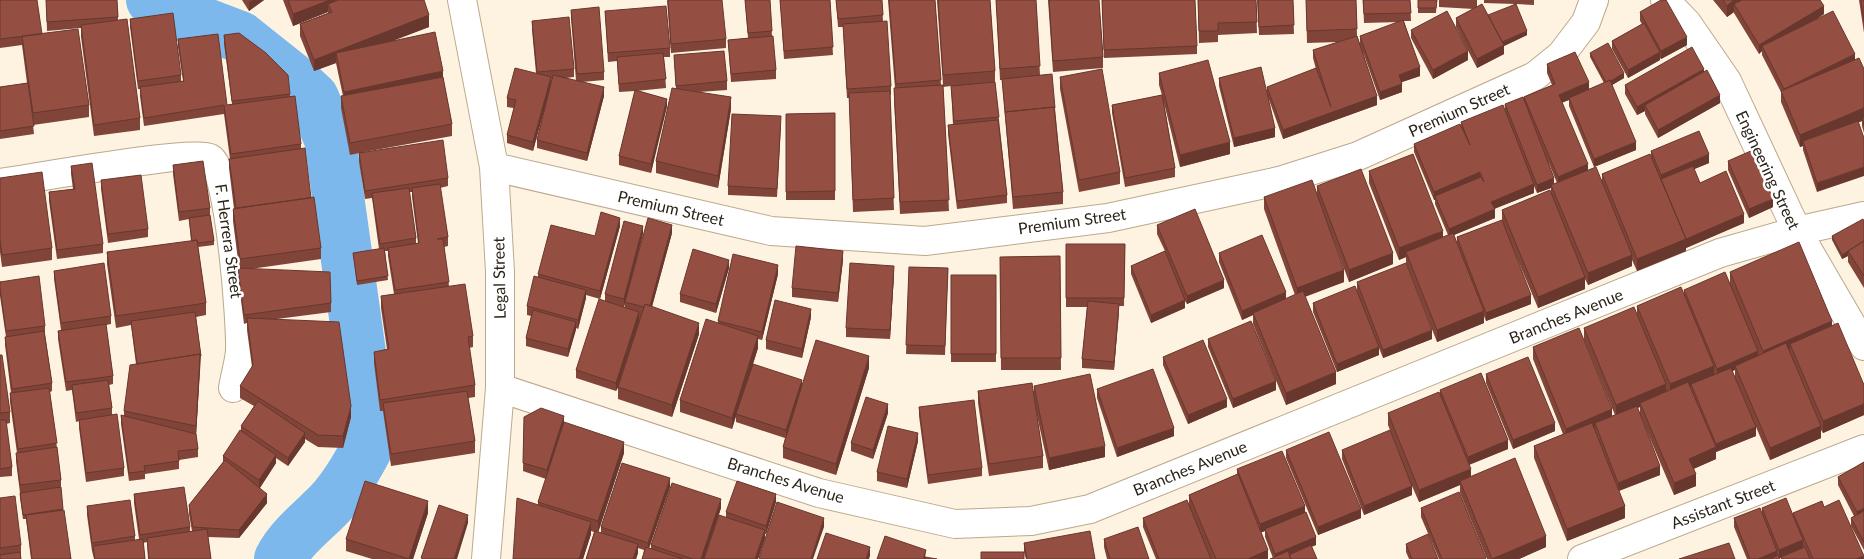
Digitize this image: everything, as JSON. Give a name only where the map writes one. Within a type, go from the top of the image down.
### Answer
[{"type":"street","name":"Legal Street","points":[[462,0],[494,167],[500,272],[500,388],[486,559]]},
{"type":"street","name":"Premium Street","points":[[494,167],[771,231],[925,241],[1108,218],[1278,181],[1358,156],[1536,76],[1566,49],[1586,22],[1594,0]]},
{"type":"street","name":"Engineering Street","points":[[1665,0],[1687,23],[1727,82],[1797,231],[1864,346]]},
{"type":"street","name":"F. Herrera Street","points":[[0,183],[150,160],[197,156],[210,158],[218,167],[225,196],[238,290],[240,351],[233,388]]},
{"type":"street","name":"Branches Avenue","points":[[500,388],[819,493],[956,524],[1031,522],[1090,509],[1720,253],[1797,231],[1864,216]]},
{"type":"street","name":"Assistant Street","points":[[1582,559],[1864,449]]},
{"type":"building","points":[[0,0],[37,0],[42,34],[0,39]]},
{"type":"building","points":[[46,0],[117,0],[118,17],[47,22]]},
{"type":"building","points":[[288,0],[330,0],[293,14]]},
{"type":"building","points":[[338,0],[424,0],[429,15],[314,60],[300,24],[332,12],[328,4]]},
{"type":"building","points":[[668,0],[722,0],[726,39],[671,44]]},
{"type":"building","points":[[745,0],[770,0],[772,31],[748,33]]},
{"type":"building","points":[[780,0],[830,0],[833,47],[784,51]]},
{"type":"building","points":[[836,0],[882,0],[883,15],[838,19]]},
{"type":"building","points":[[889,0],[935,0],[941,80],[896,84]]},
{"type":"building","points":[[938,0],[990,0],[995,71],[943,75]]},
{"type":"building","points":[[996,0],[1036,0],[1040,66],[1000,69]]},
{"type":"building","points":[[1049,0],[1099,0],[1103,57],[1053,61]]},
{"type":"building","points":[[1102,0],[1195,0],[1197,46],[1104,50]]},
{"type":"building","points":[[1198,0],[1256,0],[1257,22],[1218,23],[1218,31],[1199,31]]},
{"type":"building","points":[[1258,0],[1293,0],[1294,25],[1259,27]]},
{"type":"building","points":[[1306,0],[1356,0],[1357,29],[1307,31]]},
{"type":"building","points":[[1363,0],[1410,0],[1411,13],[1364,14]]},
{"type":"building","points":[[1418,0],[1437,0],[1436,8],[1418,8]]},
{"type":"building","points":[[1661,0],[1666,0],[1687,37],[1661,51],[1640,12]]},
{"type":"building","points":[[1723,0],[1734,0],[1727,6]]},
{"type":"building","points":[[1742,0],[1820,0],[1824,6],[1759,45],[1734,4]]},
{"type":"building","points":[[1861,0],[1864,0],[1864,22]]},
{"type":"building","points":[[1482,4],[1504,45],[1477,59],[1456,18]]},
{"type":"building","points":[[1516,4],[1527,31],[1502,42],[1488,15]]},
{"type":"building","points":[[666,6],[670,48],[608,53],[605,11]]},
{"type":"building","points":[[599,7],[604,72],[577,74],[571,10]]},
{"type":"building","points":[[1447,11],[1468,51],[1433,70],[1411,30]]},
{"type":"building","points":[[1833,11],[1855,54],[1784,89],[1762,46]]},
{"type":"building","points":[[173,13],[181,75],[138,81],[130,19]]},
{"type":"building","points":[[569,17],[574,69],[537,72],[532,21]]},
{"type":"building","points":[[127,19],[140,118],[94,125],[81,25]]},
{"type":"building","points":[[1403,20],[1420,67],[1399,75],[1402,84],[1380,92],[1360,36]]},
{"type":"building","points":[[887,21],[891,86],[847,89],[843,24]]},
{"type":"building","points":[[1644,23],[1660,52],[1628,70],[1612,41]]},
{"type":"building","points":[[78,29],[89,105],[33,113],[22,36]]},
{"type":"building","points":[[435,32],[443,71],[344,92],[336,53]]},
{"type":"building","points":[[239,33],[266,53],[288,75],[290,94],[232,101],[224,35]]},
{"type":"building","points":[[218,34],[227,105],[295,96],[301,144],[231,154],[224,105],[144,118],[140,87],[184,81],[178,39]]},
{"type":"building","points":[[773,36],[776,70],[731,74],[728,40]]},
{"type":"building","points":[[1357,36],[1377,96],[1283,130],[1267,87],[1316,68],[1331,107],[1313,50]]},
{"type":"building","points":[[1608,43],[1624,73],[1606,82],[1590,53]]},
{"type":"building","points":[[1692,47],[1704,69],[1637,107],[1625,85]]},
{"type":"building","points":[[724,51],[727,81],[676,86],[674,55]]},
{"type":"building","points":[[1575,52],[1589,82],[1559,95],[1588,164],[1558,177],[1524,97],[1555,84],[1547,64]]},
{"type":"building","points":[[663,53],[666,79],[619,84],[617,57]]},
{"type":"building","points":[[1859,58],[1864,69],[1864,108],[1800,135],[1781,91]]},
{"type":"building","points":[[1208,60],[1230,142],[1180,155],[1159,73]]},
{"type":"building","points":[[1261,67],[1275,128],[1234,138],[1219,78]]},
{"type":"building","points":[[515,68],[551,77],[533,142],[507,135],[516,100],[507,98]]},
{"type":"building","points":[[1102,69],[1120,172],[1079,180],[1060,77]]},
{"type":"building","points":[[1707,70],[1720,95],[1658,130],[1645,105]]},
{"type":"building","points":[[1052,74],[1055,108],[1005,112],[1002,79]]},
{"type":"building","points":[[553,75],[604,87],[587,153],[537,140]]},
{"type":"building","points":[[443,77],[452,124],[350,143],[341,96]]},
{"type":"building","points":[[1610,80],[1636,142],[1594,159],[1569,98]]},
{"type":"building","points":[[995,82],[999,117],[954,121],[951,86]]},
{"type":"building","points":[[28,83],[34,126],[0,131],[0,87]]},
{"type":"building","points":[[943,85],[949,200],[900,202],[894,88]]},
{"type":"building","points":[[672,88],[731,97],[718,176],[656,161]]},
{"type":"building","points":[[635,90],[667,99],[651,164],[619,156]]},
{"type":"building","points":[[890,91],[894,198],[853,200],[849,93]]},
{"type":"building","points":[[1162,95],[1175,168],[1125,178],[1112,105]]},
{"type":"building","points":[[1523,97],[1554,178],[1537,185],[1505,104]]},
{"type":"building","points":[[1503,105],[1534,184],[1491,202],[1495,209],[1449,229],[1435,196],[1481,177],[1484,182],[1480,172],[1434,192],[1414,144],[1460,124],[1470,145],[1461,122]]},
{"type":"building","points":[[1054,107],[1063,192],[1013,197],[1005,112]]},
{"type":"building","points":[[835,113],[835,191],[786,192],[786,114]]},
{"type":"building","points":[[732,114],[781,116],[777,189],[728,186]]},
{"type":"building","points":[[998,120],[1007,195],[957,201],[948,125]]},
{"type":"building","points":[[1858,121],[1864,138],[1864,167],[1817,183],[1803,141]]},
{"type":"building","points":[[1699,131],[1709,154],[1661,175],[1651,151]]},
{"type":"building","points":[[443,140],[448,178],[365,191],[359,153]]},
{"type":"building","points":[[305,148],[311,198],[236,208],[229,159]]},
{"type":"building","points":[[1753,150],[1773,199],[1749,209],[1728,161]]},
{"type":"building","points":[[1413,154],[1443,231],[1399,248],[1369,171]]},
{"type":"building","points":[[1650,154],[1686,239],[1637,259],[1602,174]]},
{"type":"building","points":[[203,161],[210,208],[179,212],[173,165]]},
{"type":"building","points":[[92,163],[103,244],[57,250],[49,192],[75,189],[71,166]]},
{"type":"building","points":[[1693,166],[1700,183],[1726,171],[1744,214],[1686,239],[1661,179]]},
{"type":"building","points":[[1596,167],[1632,255],[1588,273],[1551,185]]},
{"type":"building","points":[[1361,169],[1393,253],[1349,270],[1317,186]]},
{"type":"building","points":[[42,172],[52,248],[2,255],[0,240],[0,178]]},
{"type":"building","points":[[141,175],[148,229],[108,234],[101,180]]},
{"type":"building","points":[[1312,180],[1344,270],[1297,288],[1264,197]]},
{"type":"building","points":[[440,184],[448,237],[437,239],[443,239],[449,282],[395,290],[388,248],[419,243],[412,188]]},
{"type":"building","points":[[409,188],[416,238],[380,244],[372,193]]},
{"type":"building","points":[[1550,190],[1585,277],[1538,297],[1502,210]]},
{"type":"building","points":[[314,197],[321,248],[240,259],[233,209]]},
{"type":"building","points":[[1195,209],[1224,280],[1187,296],[1157,225]]},
{"type":"building","points":[[601,212],[620,218],[600,291],[538,274],[551,225],[595,236]]},
{"type":"building","points":[[210,215],[214,241],[198,243],[197,240],[192,241],[189,218]]},
{"type":"building","points":[[648,218],[672,225],[650,306],[645,304],[644,307],[625,302]]},
{"type":"building","points":[[1863,219],[1864,241],[1842,255],[1832,236]]},
{"type":"building","points":[[1502,220],[1531,295],[1486,313],[1457,237]]},
{"type":"building","points":[[624,221],[643,226],[624,299],[605,294]]},
{"type":"building","points":[[1453,233],[1484,311],[1437,330],[1406,252]]},
{"type":"building","points":[[1262,235],[1286,292],[1242,311],[1219,253]]},
{"type":"building","points":[[197,240],[206,303],[116,316],[107,252]]},
{"type":"building","points":[[1864,241],[1864,276],[1848,251]]},
{"type":"building","points":[[1799,242],[1832,321],[1763,351],[1730,272]]},
{"type":"building","points":[[1066,244],[1125,244],[1124,298],[1066,298]]},
{"type":"building","points":[[796,246],[843,251],[838,293],[792,288]]},
{"type":"building","points":[[384,248],[388,276],[357,281],[353,253]]},
{"type":"building","points":[[693,249],[729,260],[716,304],[680,294]]},
{"type":"building","points":[[1165,251],[1185,300],[1151,315],[1131,266]]},
{"type":"building","points":[[733,254],[778,265],[762,332],[718,321]]},
{"type":"building","points":[[1060,256],[1061,358],[1001,358],[1000,257]]},
{"type":"building","points":[[104,263],[111,316],[61,323],[54,271]]},
{"type":"building","points":[[850,263],[894,266],[890,330],[846,328]]},
{"type":"building","points":[[1406,263],[1432,330],[1383,350],[1357,282]]},
{"type":"building","points":[[909,267],[948,268],[945,346],[906,345]]},
{"type":"building","points":[[238,268],[330,272],[331,303],[244,315]]},
{"type":"building","points":[[1725,272],[1758,351],[1717,369],[1684,290]]},
{"type":"building","points":[[951,275],[996,275],[996,354],[951,354]]},
{"type":"building","points":[[39,276],[45,326],[6,331],[0,282]]},
{"type":"building","points":[[534,276],[586,290],[578,320],[527,306]]},
{"type":"building","points":[[465,284],[473,336],[468,337],[475,385],[380,400],[374,352],[389,349],[381,296]]},
{"type":"building","points":[[1355,286],[1379,347],[1337,364],[1313,303]]},
{"type":"building","points":[[1681,287],[1714,366],[1670,384],[1637,306]]},
{"type":"building","points":[[1303,291],[1336,372],[1286,393],[1253,313]]},
{"type":"building","points":[[599,299],[639,312],[616,383],[576,370]]},
{"type":"building","points":[[775,300],[811,309],[802,349],[766,340]]},
{"type":"building","points":[[1088,301],[1119,304],[1114,362],[1082,359]]},
{"type":"building","points":[[645,304],[699,323],[672,405],[618,387]]},
{"type":"building","points":[[1634,307],[1666,384],[1616,405],[1584,328]]},
{"type":"building","points":[[533,310],[576,322],[568,349],[526,338]]},
{"type":"building","points":[[195,312],[201,356],[200,354],[137,364],[131,321]]},
{"type":"building","points":[[247,318],[339,322],[351,406],[343,436],[318,435],[240,386],[253,365]]},
{"type":"building","points":[[706,319],[758,336],[732,418],[680,400]]},
{"type":"building","points":[[1251,321],[1276,381],[1233,399],[1208,339]]},
{"type":"building","points":[[1838,323],[1864,385],[1864,404],[1823,421],[1790,344]]},
{"type":"building","points":[[106,324],[113,376],[66,382],[58,331]]},
{"type":"building","points":[[1579,328],[1612,409],[1566,429],[1533,347]]},
{"type":"building","points":[[44,331],[52,383],[12,389],[5,337]]},
{"type":"building","points":[[816,340],[869,356],[836,464],[783,447]]},
{"type":"building","points":[[1203,340],[1227,399],[1188,415],[1163,357]]},
{"type":"building","points":[[1786,343],[1821,426],[1770,448],[1735,366]]},
{"type":"building","points":[[200,354],[196,426],[124,411],[130,365]]},
{"type":"building","points":[[0,355],[2,355],[10,412],[0,413]]},
{"type":"building","points":[[1528,357],[1555,423],[1513,440],[1486,374]]},
{"type":"building","points":[[753,364],[802,380],[786,430],[736,414]]},
{"type":"building","points":[[1731,368],[1756,427],[1716,444],[1691,384]]},
{"type":"building","points":[[1153,369],[1174,428],[1117,448],[1097,389]]},
{"type":"building","points":[[1481,373],[1508,440],[1468,457],[1440,390]]},
{"type":"building","points":[[1090,374],[1105,446],[1049,458],[1034,386]]},
{"type":"building","points":[[108,380],[112,408],[76,413],[72,385]]},
{"type":"building","points":[[1688,382],[1716,447],[1689,459],[1696,474],[1674,483],[1640,403]]},
{"type":"building","points":[[1032,383],[1043,456],[989,464],[978,391]]},
{"type":"building","points":[[49,388],[57,443],[18,449],[10,393]]},
{"type":"building","points":[[467,391],[475,441],[391,454],[383,403]]},
{"type":"building","points":[[1439,392],[1471,469],[1419,490],[1388,413]]},
{"type":"building","points":[[866,397],[888,404],[873,450],[851,443]]},
{"type":"building","points":[[974,400],[982,468],[928,475],[919,407]]},
{"type":"building","points":[[258,401],[305,433],[288,458],[241,426]]},
{"type":"building","points":[[1637,406],[1660,466],[1618,483],[1595,423]]},
{"type":"building","points":[[541,408],[564,416],[547,470],[523,463],[524,417]]},
{"type":"building","points":[[117,414],[124,468],[86,473],[79,420]]},
{"type":"building","points":[[121,415],[196,434],[198,449],[178,451],[179,461],[144,466],[145,471],[129,473]]},
{"type":"building","points":[[0,420],[6,420],[12,467],[0,469]]},
{"type":"building","points":[[564,422],[624,442],[598,521],[538,502]]},
{"type":"building","points":[[1592,423],[1625,506],[1567,529],[1534,446]]},
{"type":"building","points":[[888,426],[918,433],[907,479],[877,472]]},
{"type":"building","points":[[240,430],[276,455],[259,480],[223,456]]},
{"type":"building","points":[[1390,430],[1412,486],[1364,506],[1342,450]]},
{"type":"building","points":[[1329,432],[1361,509],[1318,527],[1286,450]]},
{"type":"building","points":[[57,447],[61,480],[20,485],[16,453]]},
{"type":"building","points":[[1282,451],[1305,506],[1260,524],[1237,469]]},
{"type":"building","points":[[1515,458],[1546,536],[1492,559],[1460,481]]},
{"type":"building","points":[[225,460],[267,494],[239,530],[193,527],[189,505]]},
{"type":"building","points":[[1864,462],[1864,508],[1857,512],[1838,477]]},
{"type":"building","points":[[622,463],[670,478],[648,543],[601,527]]},
{"type":"building","points":[[1238,474],[1268,550],[1248,559],[1216,559],[1189,495]]},
{"type":"building","points":[[365,481],[428,501],[409,559],[346,539]]},
{"type":"building","points":[[737,481],[776,494],[766,526],[726,512]]},
{"type":"building","points":[[672,483],[721,499],[701,559],[693,559],[651,545]]},
{"type":"building","points":[[61,487],[63,509],[23,515],[20,493]]},
{"type":"building","points":[[184,487],[190,527],[140,535],[134,494]]},
{"type":"building","points":[[1459,492],[1486,558],[1484,559],[1442,559],[1421,508]]},
{"type":"building","points":[[15,496],[21,545],[0,548],[0,498]]},
{"type":"building","points":[[517,498],[591,522],[579,559],[513,559]]},
{"type":"building","points":[[1786,498],[1803,540],[1779,550],[1762,508]]},
{"type":"building","points":[[130,500],[135,536],[92,543],[87,506]]},
{"type":"building","points":[[1187,500],[1211,559],[1159,559],[1143,518]]},
{"type":"building","points":[[1839,500],[1864,556],[1856,559],[1813,559],[1793,513],[1822,501],[1824,507]]},
{"type":"building","points":[[777,502],[824,518],[811,559],[759,558]]},
{"type":"building","points":[[439,505],[468,515],[454,559],[424,559],[421,558]]},
{"type":"building","points":[[1760,508],[1777,551],[1758,559],[1750,559],[1734,518]]},
{"type":"building","points":[[64,510],[71,559],[32,559],[26,515]]},
{"type":"building","points":[[1864,511],[1864,542],[1851,518]]},
{"type":"building","points":[[1306,512],[1316,537],[1275,554],[1265,529]]},
{"type":"building","points":[[719,515],[765,530],[755,559],[704,559]]},
{"type":"building","points":[[1138,527],[1149,559],[1110,559],[1104,539]]},
{"type":"building","points":[[207,529],[211,559],[149,559],[147,538]]},
{"type":"building","points":[[595,531],[638,544],[633,559],[586,559]]},
{"type":"building","points":[[1090,531],[1095,559],[1027,559],[1024,543]]},
{"type":"building","points":[[826,533],[870,547],[866,559],[817,559]]},
{"type":"building","points":[[1428,534],[1438,559],[1412,559],[1406,544]]},
{"type":"building","points":[[885,536],[926,550],[923,559],[877,559]]},
{"type":"building","points":[[143,539],[145,559],[95,559],[93,546]]},
{"type":"building","points":[[1729,543],[1735,559],[1679,559]]},
{"type":"building","points":[[1311,545],[1317,559],[1291,559],[1289,555]]},
{"type":"building","points":[[646,547],[683,559],[642,559]]},
{"type":"building","points":[[1805,547],[1810,559],[1782,559],[1781,557]]},
{"type":"building","points":[[1288,551],[1291,559],[1270,559]]},
{"type":"building","points":[[20,552],[21,559],[0,559],[0,555]]},
{"type":"building","points":[[981,552],[1024,552],[1024,559],[981,559]]},
{"type":"building","points":[[1778,555],[1780,559],[1770,559]]},
{"type":"waterway","points":[[152,0],[161,7],[240,37],[313,98],[330,139],[372,438],[355,470],[340,491],[328,506],[292,542],[280,559]]}]
